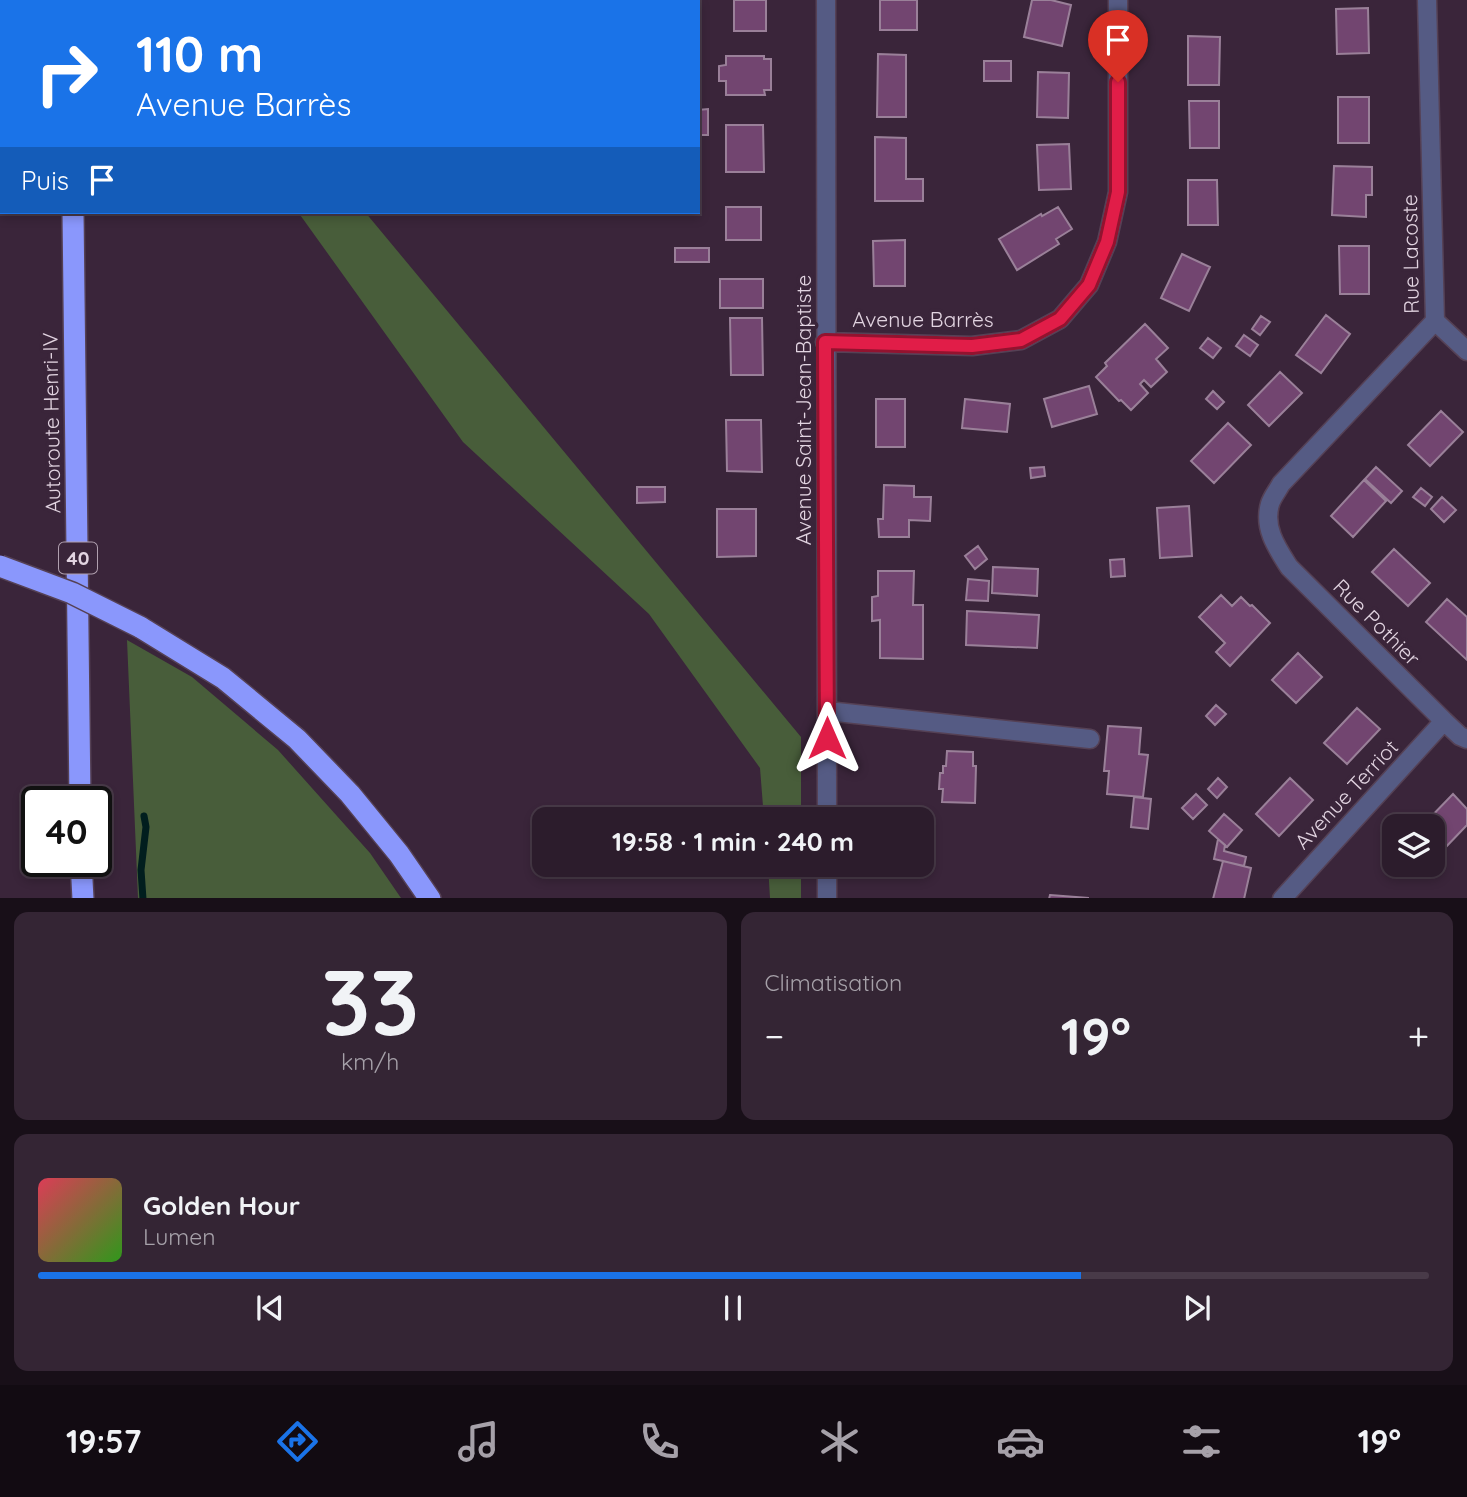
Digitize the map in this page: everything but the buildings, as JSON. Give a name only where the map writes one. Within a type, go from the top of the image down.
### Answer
[{"type":"highway","name":"Autoroute Henri-IV","points":[[74,214],[80,786]]},
{"type":"highway","points":[[0,566],[72,593],[140,627],[223,678],[297,739],[350,794],[430,898]]},
{"type":"street","name":"Avenue Saint-Jean-Baptiste","points":[[826,0],[827,807]]},
{"type":"street","name":"Avenue Barrès","points":[[825,342],[972,346],[1021,340],[1060,319],[1089,285],[1107,242],[1118,192],[1118,0]]},
{"type":"street","name":"Rue Lacoste","points":[[1268,527],[1270,504],[1281,484],[1436,321],[1427,0]]},
{"type":"street","points":[[1436,321],[1467,351]]},
{"type":"street","name":"Rue Pothier","points":[[1268,527],[1276,547],[1289,567],[1444,721],[1467,739]]},
{"type":"street","points":[[827,711],[1090,739]]},
{"type":"street","name":"Avenue Terriot","points":[[1282,898],[1444,721]]},
{"type":"street","points":[[827,877],[827,898]]},
{"type":"green space","points":[[299,214],[367,214],[801,737],[801,807],[763,807],[760,768],[649,614],[463,442]]},
{"type":"green space","points":[[127,640],[192,677],[278,750],[370,853],[401,898],[138,898]]},
{"type":"green space","points":[[769,877],[801,877],[801,898],[770,898]]},
{"type":"waterway","points":[[143,898],[141,870],[146,827],[144,816]]},
{"type":"route","points":[[827,738],[825,342],[972,346],[1021,340],[1060,319],[1089,285],[1107,242],[1118,192],[1118,82]]}]
